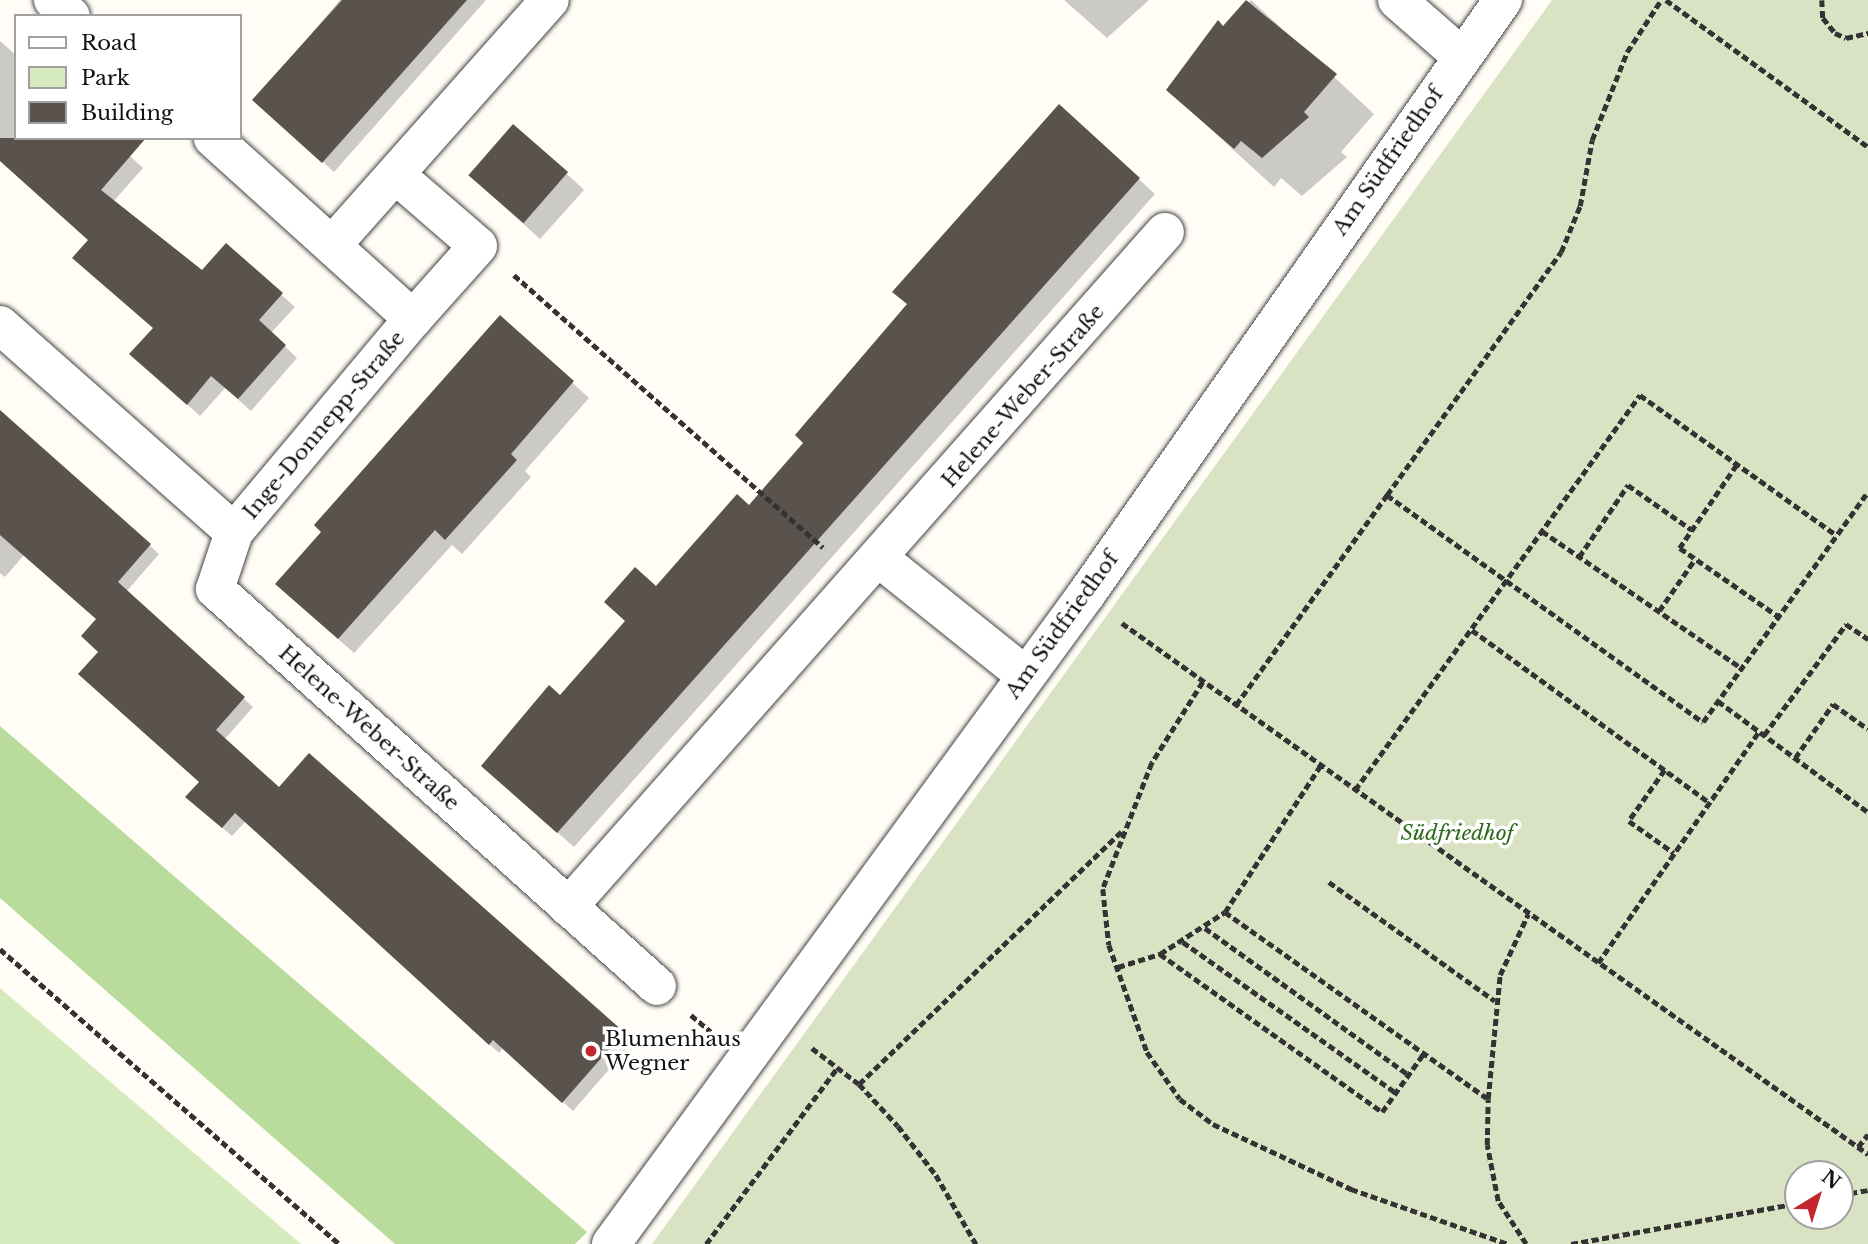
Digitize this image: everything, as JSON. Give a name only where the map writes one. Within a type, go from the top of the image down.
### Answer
[{"type":"street","points":[[53,0],[69,14]]},
{"type":"street","points":[[334,243],[550,0]]},
{"type":"street","points":[[1397,0],[1461,56]]},
{"type":"street","name":"Am Südfriedhof","points":[[611,1244],[1085,596],[1461,56],[1493,4]]},
{"type":"street","name":"Inge-Donnepp-Straße","points":[[0,325],[234,532],[414,319],[334,243],[215,140]]},
{"type":"street","points":[[397,175],[478,246],[414,319]]},
{"type":"street","name":"Helene-Weber-Straße","points":[[568,906],[871,569],[1165,232]]},
{"type":"street","name":"Helene-Weber-Straße","points":[[234,532],[215,589],[657,986]]},
{"type":"street","points":[[871,569],[1025,675]]},
{"type":"path","points":[[1236,706],[1562,253],[1580,206],[1592,140],[1627,52],[1661,0]]},
{"type":"path","points":[[1666,0],[1868,147]]},
{"type":"path","points":[[1822,0],[1823,18],[1835,33],[1846,38],[1868,33]]},
{"type":"path","points":[[478,246],[871,569]]},
{"type":"path","points":[[1355,790],[1640,395],[1836,536]]},
{"type":"path","points":[[1737,465],[1679,548],[1778,616]]},
{"type":"path","points":[[1579,556],[1628,485],[1692,530]]},
{"type":"path","points":[[1387,495],[1703,722],[1867,494]]},
{"type":"path","points":[[1542,531],[1741,668]]},
{"type":"path","points":[[1659,611],[1695,559]]},
{"type":"path","points":[[1085,596],[1868,1154]]},
{"type":"path","points":[[1598,963],[1710,803],[1846,624],[1868,639]]},
{"type":"path","points":[[1472,630],[1710,803]]},
{"type":"path","points":[[1203,682],[1152,763],[1122,831],[1104,889],[1117,967],[1147,1052],[1180,1099],[1213,1124],[1351,1189],[1508,1244]]},
{"type":"path","points":[[1718,701],[1868,811]]},
{"type":"path","points":[[1795,758],[1833,704],[1868,729]]},
{"type":"path","points":[[1117,967],[1160,954],[1205,928],[1225,912],[1320,766]]},
{"type":"path","points":[[1665,770],[1629,821],[1674,853]]},
{"type":"path","points":[[859,1084],[1122,831]]},
{"type":"path","points":[[1329,882],[1495,1001]]},
{"type":"path","points":[[1225,912],[1488,1099]]},
{"type":"path","points":[[1526,1244],[1498,1200],[1487,1145],[1495,1001],[1510,947],[1528,914]]},
{"type":"path","points":[[1205,928],[1409,1075]]},
{"type":"path","points":[[1183,942],[1396,1093]]},
{"type":"path","points":[[0,949],[340,1244]]},
{"type":"path","points":[[1160,954],[1382,1112],[1424,1053]]},
{"type":"path","points":[[657,986],[746,1063]]},
{"type":"path","points":[[778,1019],[859,1084],[936,1175],[976,1244]]},
{"type":"path","points":[[706,1244],[837,1068]]},
{"type":"path","points":[[1858,1147],[1868,1134]]},
{"type":"path","points":[[1571,1244],[1784,1206]]},
{"type":"green space","name":"Südfriedhof","points":[[1552,0],[1868,0],[1868,1244],[652,1244]]},
{"type":"green space","points":[[0,726],[587,1232],[575,1244],[395,1244],[0,898]]},
{"type":"green space","points":[[0,988],[301,1244],[0,1244]]},
{"type":"building","points":[[342,0],[467,0],[322,163],[252,100]]},
{"type":"building","points":[[1246,0],[1337,74],[1304,112],[1309,117],[1262,158],[1241,141],[1234,149],[1166,90],[1218,20],[1223,26]]},
{"type":"building","points":[[1059,104],[1140,178],[557,833],[481,766],[549,685],[560,695],[625,621],[604,602],[635,567],[656,586],[737,494],[749,505],[803,443],[795,435],[907,304],[892,292]]},
{"type":"building","points":[[513,124],[568,172],[523,223],[468,175]]},
{"type":"building","points":[[0,138],[144,140],[101,190],[202,270],[226,243],[283,293],[259,320],[286,345],[238,399],[211,376],[187,405],[129,354],[153,328],[72,258],[88,240],[0,161]]},
{"type":"building","points":[[500,315],[574,381],[511,454],[517,460],[445,540],[435,530],[338,639],[275,584],[321,532],[314,525]]},
{"type":"building","points":[[0,410],[151,544],[118,582],[245,697],[216,730],[279,787],[309,753],[624,1032],[562,1103],[493,1040],[489,1045],[235,813],[222,828],[185,797],[199,782],[78,674],[98,652],[81,636],[96,619],[0,535]]},
{"type":"place","name":"Blumenhaus Wegner","points":[[591,1051]]}]
